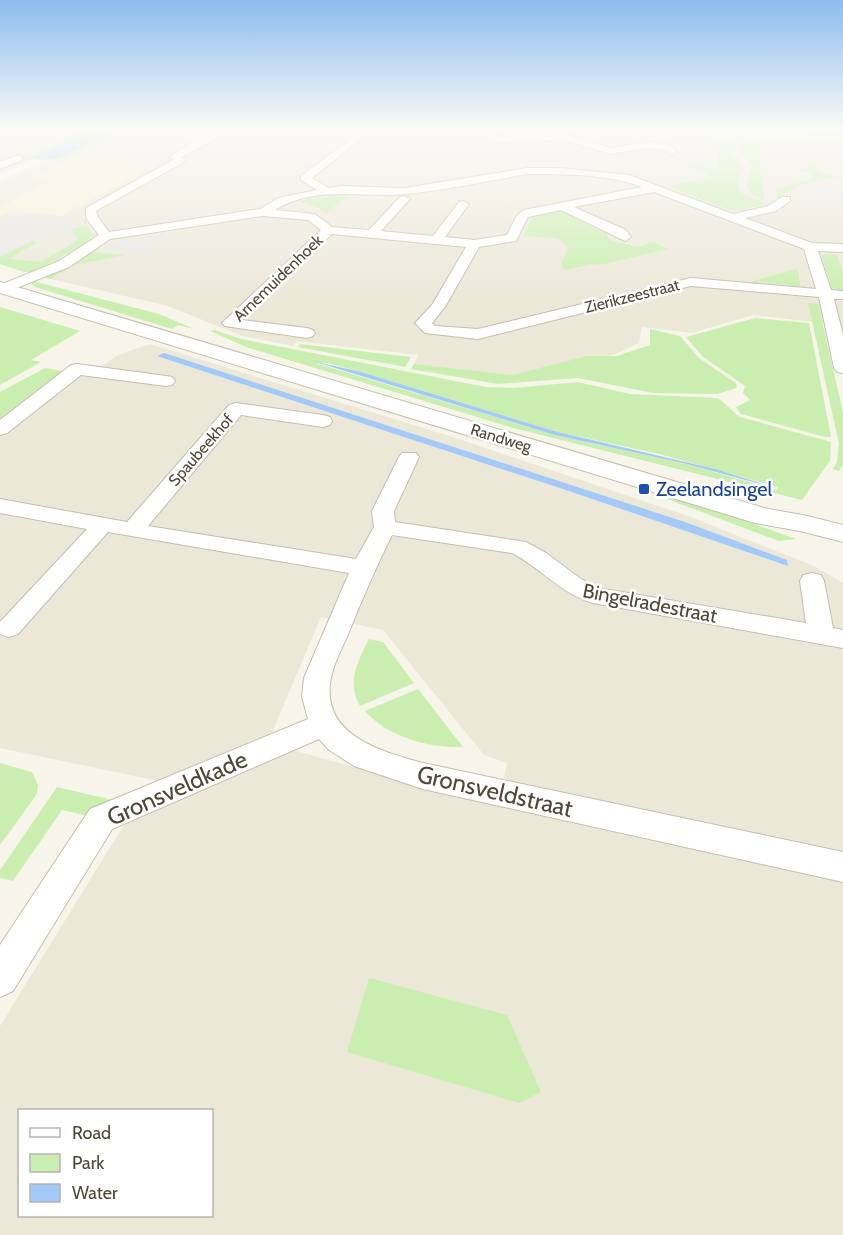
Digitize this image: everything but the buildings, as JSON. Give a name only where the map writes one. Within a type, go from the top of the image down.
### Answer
[{"type":"street","points":[[106,236],[92,218],[90,210],[134,186]]},
{"type":"street","points":[[317,186],[326,191]]},
{"type":"street","points":[[263,212],[282,200],[326,191],[351,188],[404,192],[441,186]]},
{"type":"street","points":[[649,186],[810,247],[843,248]]},
{"type":"street","points":[[5,285],[64,264],[106,236],[263,212],[311,217],[329,230],[474,244],[512,238],[523,215],[656,188]]},
{"type":"street","points":[[372,234],[404,199]]},
{"type":"street","points":[[734,217],[772,209],[778,201]]},
{"type":"street","points":[[437,239],[463,204]]},
{"type":"street","points":[[561,206],[622,233],[626,237]]},
{"type":"street","name":"Arnemuidenhoek","points":[[307,333],[230,323],[329,230]]},
{"type":"street","name":"Zierikzeestraat","points":[[474,244],[438,307],[423,323],[431,330],[478,334],[691,282],[843,296]]},
{"type":"street","points":[[810,247],[825,294],[843,368]]},
{"type":"street","name":"Randweg","points":[[5,285],[192,346],[238,357],[765,517],[803,523],[843,534]]},
{"type":"street","points":[[438,307],[478,334]]},
{"type":"street","points":[[0,429],[77,369],[166,381]]},
{"type":"street","name":"Spaubeekhof","points":[[132,530],[236,409],[323,421]]},
{"type":"street","points":[[0,506],[363,568],[385,527],[383,511],[409,457]]},
{"type":"street","name":"Randweg","points":[[765,517],[843,553]]},
{"type":"street","points":[[9,627],[102,525]]},
{"type":"street","name":"Bingelradestraat","points":[[385,527],[518,548],[530,553],[566,583],[593,596],[832,637],[812,581]]},
{"type":"street","name":"Gronsveldstraat","points":[[363,568],[316,678],[315,693],[325,724],[337,741],[352,752],[370,760],[423,776],[843,867]]},
{"type":"street","name":"Gronsveldkade","points":[[0,978],[101,819],[325,724]]},
{"type":"shaded area","points":[[0,186],[843,186],[843,337],[839,325],[753,315],[692,333],[642,327],[639,343],[613,355],[585,358],[515,377],[414,365],[418,355],[297,341],[293,346],[242,336],[168,306],[42,277],[0,264]]},
{"type":"shaded area","points":[[42,186],[117,186],[62,216],[12,211],[0,216],[0,207]]},
{"type":"shaded area","points":[[831,186],[843,186],[843,207],[800,196],[802,192]]},
{"type":"shaded area","points":[[13,213],[59,217],[55,220],[70,219],[76,226],[43,232],[41,229],[25,237],[33,239],[0,257],[0,219]]},
{"type":"shaded area","points":[[150,234],[167,235],[140,254],[106,250],[125,239],[140,240]]},
{"type":"shaded area","points":[[150,344],[456,438],[688,516],[814,566],[843,583],[843,858],[503,783],[507,763],[484,755],[383,630],[321,617],[268,742],[168,783],[0,748],[0,432],[71,376],[91,373],[118,355]]},
{"type":"shaded area","points":[[292,750],[388,776],[843,879],[843,1235],[0,1235],[0,1026],[122,828],[137,812]]},
{"type":"green space","points":[[666,186],[738,186],[743,194],[763,201],[763,205],[733,211]]},
{"type":"green space","points":[[746,186],[763,186],[764,200],[752,195]]},
{"type":"green space","points":[[800,186],[781,199],[777,198],[776,189]]},
{"type":"green space","points":[[349,193],[404,196],[403,198],[349,194],[327,213],[298,201]]},
{"type":"green space","points":[[562,210],[591,221],[584,223],[599,231],[608,229],[612,231],[606,234],[610,240],[638,247],[653,242],[668,249],[600,265],[593,264],[565,270],[561,265],[568,247],[557,238],[523,236],[533,216]]},
{"type":"green space","points":[[86,226],[94,235],[92,240],[33,272],[24,272],[0,264],[0,257],[34,240],[36,243],[8,259],[41,262],[78,240],[71,229]]},
{"type":"green space","points":[[92,252],[125,255],[73,265],[51,279],[42,277],[71,265]]},
{"type":"green space","points":[[821,254],[837,255],[843,272],[843,292],[831,287]]},
{"type":"green space","points":[[798,269],[800,287],[759,281],[759,285],[743,284]]},
{"type":"green space","points":[[33,281],[159,314],[194,329],[178,325],[172,329],[35,287],[31,284]]},
{"type":"green space","points":[[808,303],[818,304],[843,412],[843,464],[839,471],[833,469],[837,462],[839,444]]},
{"type":"green space","points":[[0,307],[80,331],[31,360],[41,362],[0,385]]},
{"type":"green space","points":[[755,318],[809,323],[831,437],[741,414],[736,407],[750,400],[743,393],[745,386],[703,357],[686,337]]},
{"type":"green space","points":[[650,329],[680,336],[699,358],[736,383],[737,388],[717,394],[653,393],[578,378],[498,384],[411,369],[414,364],[513,375],[587,356],[617,356],[650,345]]},
{"type":"green space","points":[[215,330],[241,339],[486,387],[514,388],[578,382],[630,394],[717,398],[740,417],[831,442],[830,461],[802,500],[513,428],[246,347],[210,331]],"holes":[[[315,363],[327,363],[554,431],[659,454],[778,487],[777,490],[683,463],[555,435]]]},
{"type":"green space","points":[[300,344],[411,357],[405,367],[298,347]]},
{"type":"green space","points":[[45,368],[63,371],[0,422],[0,392]]},
{"type":"green space","points":[[671,494],[796,539],[779,541],[667,499]]},
{"type":"green space","points":[[369,639],[383,642],[414,683],[360,706],[354,688],[355,672]]},
{"type":"green space","points":[[418,689],[463,747],[436,745],[410,739],[385,728],[365,711]]},
{"type":"green space","points":[[0,763],[32,772],[38,785],[37,794],[0,845]]},
{"type":"green space","points":[[57,787],[121,802],[88,816],[62,810],[13,881],[0,878],[0,870]]},
{"type":"green space","points":[[369,978],[507,1015],[541,1092],[519,1103],[347,1052]]},
{"type":"water","points":[[164,353],[685,522],[787,560],[788,566],[569,491],[157,356]]},
{"type":"water","points":[[312,361],[361,372],[554,431],[715,469],[779,489],[683,463],[555,435]]},
{"type":"place","name":"Zeelandsingel","points":[[644,489]]}]
